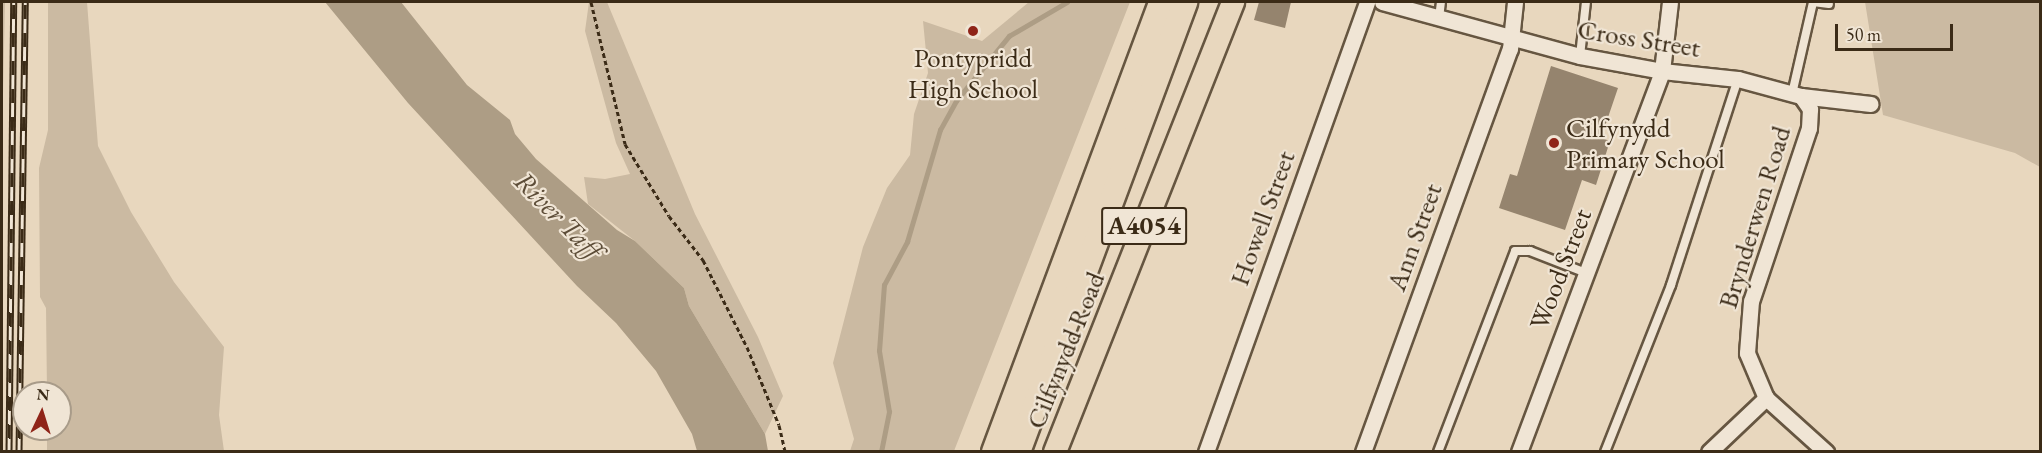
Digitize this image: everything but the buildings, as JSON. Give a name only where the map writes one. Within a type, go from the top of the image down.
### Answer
[{"type":"highway","points":[[994,452],[1161,2]]},
{"type":"highway","points":[[1018,452],[1185,2]]},
{"type":"main road","name":"Cilfynydd Road","points":[[1055,452],[1233,2]]},
{"type":"street","name":"Howell Street","points":[[1206,452],[1366,2]]},
{"type":"street","name":"Cross Street","points":[[1382,2],[1580,56],[1662,71],[1738,79],[1792,93],[1871,104]]},
{"type":"street","name":"Ann Street","points":[[1363,452],[1511,39],[1515,2]]},
{"type":"street","name":"Wood Street","points":[[1519,452],[1662,71],[1670,2]]},
{"type":"street","name":"Brynderwen Road","points":[[1792,93],[1810,109],[1809,128],[1750,301],[1747,353],[1766,398],[1826,452]]},
{"type":"street","points":[[1709,452],[1766,398]]},
{"type":"lane","points":[[1439,18],[1441,2]]},
{"type":"lane","points":[[1580,56],[1586,2]]},
{"type":"lane","points":[[1792,93],[1813,2],[1829,4]]},
{"type":"lane","points":[[1605,452],[1671,285],[1738,79]]},
{"type":"lane","points":[[1438,452],[1515,251],[1530,251],[1586,273]]},
{"type":"path","points":[[591,2],[625,144],[669,216],[703,260],[747,346],[779,425],[785,452]]},
{"type":"shaded area","points":[[2,2],[5,2],[2,140]]},
{"type":"shaded area","points":[[48,2],[87,2],[98,146],[131,212],[174,282],[224,347],[219,415],[224,451],[47,451],[47,441],[72,441],[72,381],[47,381],[46,308],[40,297],[39,168],[48,130]]},
{"type":"shaded area","points":[[589,2],[607,2],[695,214],[758,337],[783,396],[765,434],[689,306],[684,288],[635,241],[588,204],[584,177],[605,179],[630,174],[616,143],[585,31]]},
{"type":"shaded area","points":[[1029,2],[1130,2],[954,451],[850,451],[854,439],[833,363],[863,247],[887,188],[910,155],[914,114],[928,73],[923,21],[982,41]]},
{"type":"shaded area","points":[[1865,2],[2040,2],[2040,167],[2015,153],[1883,115]]},
{"type":"water","name":"River Taff","points":[[325,2],[401,2],[467,85],[510,120],[515,134],[536,159],[617,230],[635,241],[684,288],[689,306],[765,434],[768,451],[697,451],[692,434],[656,371],[616,323],[577,286],[408,103]]},
{"type":"waterway","points":[[881,452],[889,412],[879,351],[884,285],[907,242],[940,130],[956,101],[1009,36],[1067,2]]},
{"type":"railway","points":[[9,452],[14,2]]},
{"type":"railway","points":[[19,452],[25,2]]},
{"type":"place","name":"Pontypridd High School","points":[[973,31]]},
{"type":"place","name":"Cilfynydd Primary School","points":[[1554,143]]}]
